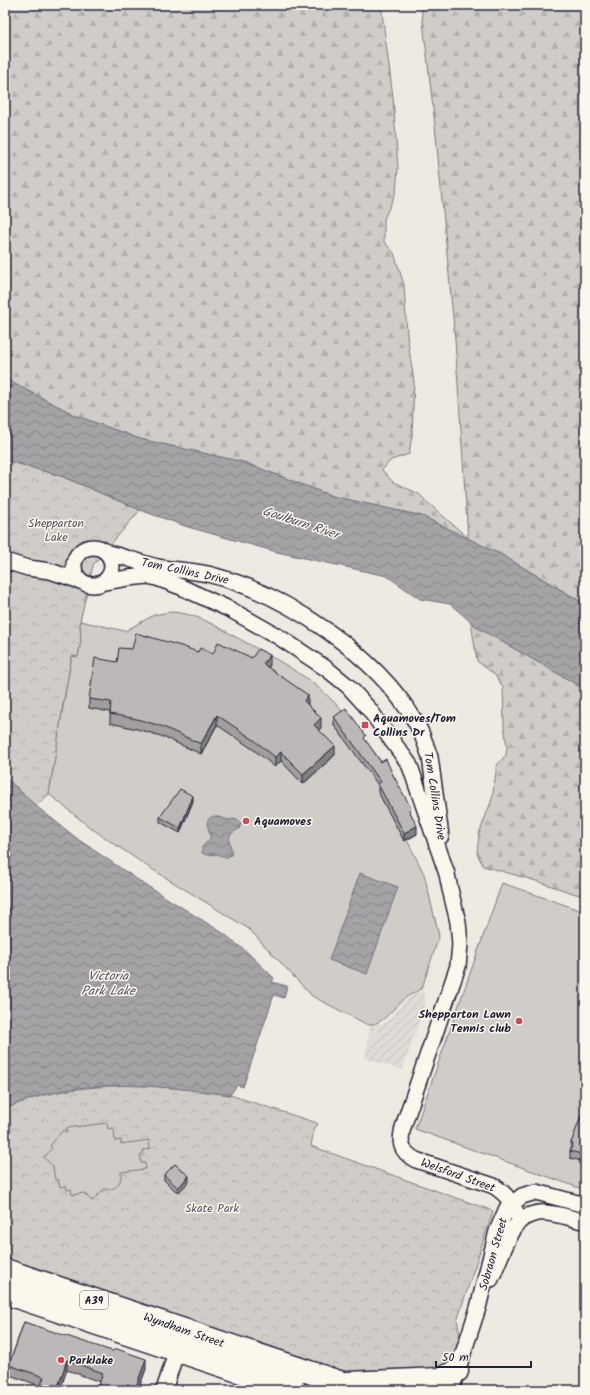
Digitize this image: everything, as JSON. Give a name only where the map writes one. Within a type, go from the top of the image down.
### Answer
[{"type":"highway","name":"Wyndham Street","points":[[5,1270],[353,1387]]},
{"type":"highway","name":"Wyndham Street","points":[[5,1293],[295,1390]]},
{"type":"highway","points":[[177,1350],[184,1330]]},
{"type":"highway","points":[[353,1387],[440,1379],[454,1381]]},
{"type":"street","points":[[5,561],[28,568],[50,571],[80,581],[92,585],[98,585],[109,578],[113,565],[111,558],[103,548],[90,546],[78,552],[75,558],[74,570],[80,581]]},
{"type":"street","name":"Tom Collins Drive","points":[[108,553],[158,567],[200,572],[216,576],[263,594],[305,616],[339,639],[364,661],[388,684],[403,702],[416,722],[430,757],[447,874],[458,922],[460,944],[458,966],[400,1138],[403,1148]]},
{"type":"street","points":[[50,571],[66,566],[75,558]]},
{"type":"street","name":"Tom Collins Drive","points":[[104,582],[148,576],[181,587],[231,610],[279,637],[327,669],[348,686],[369,709],[409,764],[447,874]]},
{"type":"street","name":"Welsford Street","points":[[403,1148],[407,1154],[416,1160],[494,1186],[504,1193],[512,1202],[520,1221]]},
{"type":"street","points":[[512,1202],[522,1196],[536,1192],[585,1205]]},
{"type":"street","name":"Sobraon Street","points":[[454,1381],[478,1308],[497,1232],[504,1213],[512,1202]]},
{"type":"street","points":[[520,1221],[532,1214],[544,1212],[585,1222]]},
{"type":"street","name":"Sobraon Street","points":[[478,1308],[511,1234],[520,1221]]},
{"type":"street","points":[[164,1390],[177,1350]]},
{"type":"shaded area","points":[[423,990],[426,1002],[402,1070],[365,1058],[370,1027],[387,1022],[409,997]]},
{"type":"green space","points":[[5,5],[381,5],[393,97],[398,168],[396,192],[384,219],[384,242],[394,253],[404,285],[407,335],[414,382],[412,435],[409,454],[391,460],[382,470],[393,482],[419,494],[468,538],[455,339],[435,125],[421,5],[585,5],[585,604],[502,555],[422,516],[332,496],[243,462],[140,439],[77,416],[5,379]]},
{"type":"green space","name":"Shepparton Lake","points":[[5,460],[61,476],[140,510],[93,565],[80,621],[81,641],[78,657],[72,656],[49,794],[36,806],[5,777]]},
{"type":"green space","name":"Aquamoves","points":[[170,612],[190,615],[217,626],[285,664],[323,692],[346,716],[409,817],[417,834],[407,840],[424,874],[439,936],[422,988],[408,996],[390,1014],[380,1021],[368,1025],[312,996],[249,929],[147,866],[101,835],[49,794],[72,656],[78,657],[81,641],[80,621],[125,631],[154,615]]},
{"type":"green space","points":[[471,622],[478,628],[585,689],[585,897],[483,866],[477,853],[479,834],[492,799],[497,765],[506,755],[507,748],[504,725],[503,687],[494,674],[477,661]]},
{"type":"green space","name":"Shepparton Lawn Tennis club","points":[[502,883],[585,912],[585,1190],[415,1129]]},
{"type":"green space","name":"Skate Park","points":[[131,1085],[181,1088],[230,1095],[314,1122],[318,1124],[314,1129],[311,1146],[493,1211],[457,1321],[459,1335],[457,1347],[442,1369],[357,1374],[302,1360],[5,1258],[5,1109],[51,1094],[83,1088]]},
{"type":"green space","points":[[107,1123],[108,1129],[114,1128],[115,1141],[121,1140],[121,1144],[149,1140],[150,1149],[143,1150],[143,1154],[140,1155],[141,1163],[145,1163],[146,1169],[121,1172],[119,1183],[115,1187],[112,1189],[104,1189],[92,1201],[84,1193],[72,1195],[71,1189],[67,1190],[66,1186],[60,1187],[58,1179],[55,1180],[54,1167],[44,1158],[52,1148],[50,1146],[63,1130],[67,1133],[66,1128]]},
{"type":"water","name":"Goulburn River","points":[[5,379],[77,416],[140,439],[243,462],[332,496],[422,516],[502,555],[585,604],[585,689],[478,628],[450,604],[420,599],[387,576],[277,552],[188,527],[140,510],[61,476],[5,460]]},
{"type":"water","name":"Victoria Park Lake","points":[[5,777],[36,806],[79,840],[144,884],[223,933],[248,953],[274,978],[272,982],[287,986],[284,998],[274,995],[243,1087],[237,1085],[230,1095],[145,1086],[87,1087],[59,1091],[32,1098],[5,1109]]},
{"type":"water","points":[[214,816],[229,820],[236,819],[241,823],[239,829],[231,835],[229,840],[231,855],[225,858],[217,854],[206,855],[202,853],[202,847],[210,839],[207,823],[210,818]]},
{"type":"water","points":[[360,873],[398,887],[367,974],[329,960]]},
{"type":"building","name":"Aquamoves","points":[[136,633],[198,652],[200,648],[213,654],[218,642],[252,658],[258,649],[270,655],[263,664],[308,695],[304,701],[321,718],[314,725],[335,746],[303,774],[281,752],[275,757],[254,740],[217,715],[201,744],[161,726],[137,719],[110,714],[111,702],[89,699],[95,658],[117,662],[119,648],[132,649]]},
{"type":"building","points":[[346,708],[366,736],[364,738],[381,762],[386,759],[411,808],[409,810],[417,826],[404,833],[378,784],[381,782],[334,717]]},
{"type":"building","points":[[180,789],[193,796],[180,828],[160,817]]},
{"type":"building","points":[[582,1113],[585,1114],[585,1155],[570,1151],[573,1144],[571,1143]]},
{"type":"building","points":[[175,1164],[189,1176],[178,1188],[164,1175]]},
{"type":"building","name":"Parklake","points":[[24,1322],[112,1351],[117,1349],[146,1359],[135,1390],[97,1390],[103,1373],[67,1360],[57,1390],[39,1390],[44,1377],[9,1365]]},
{"type":"place","name":"Aquamoves/Tom Collins Dr","points":[[365,725]]},
{"type":"place","name":"Aquamoves","points":[[246,821]]},
{"type":"place","name":"Shepparton Lawn Tennis club","points":[[519,1021]]},
{"type":"place","name":"Parklake","points":[[61,1360]]}]
